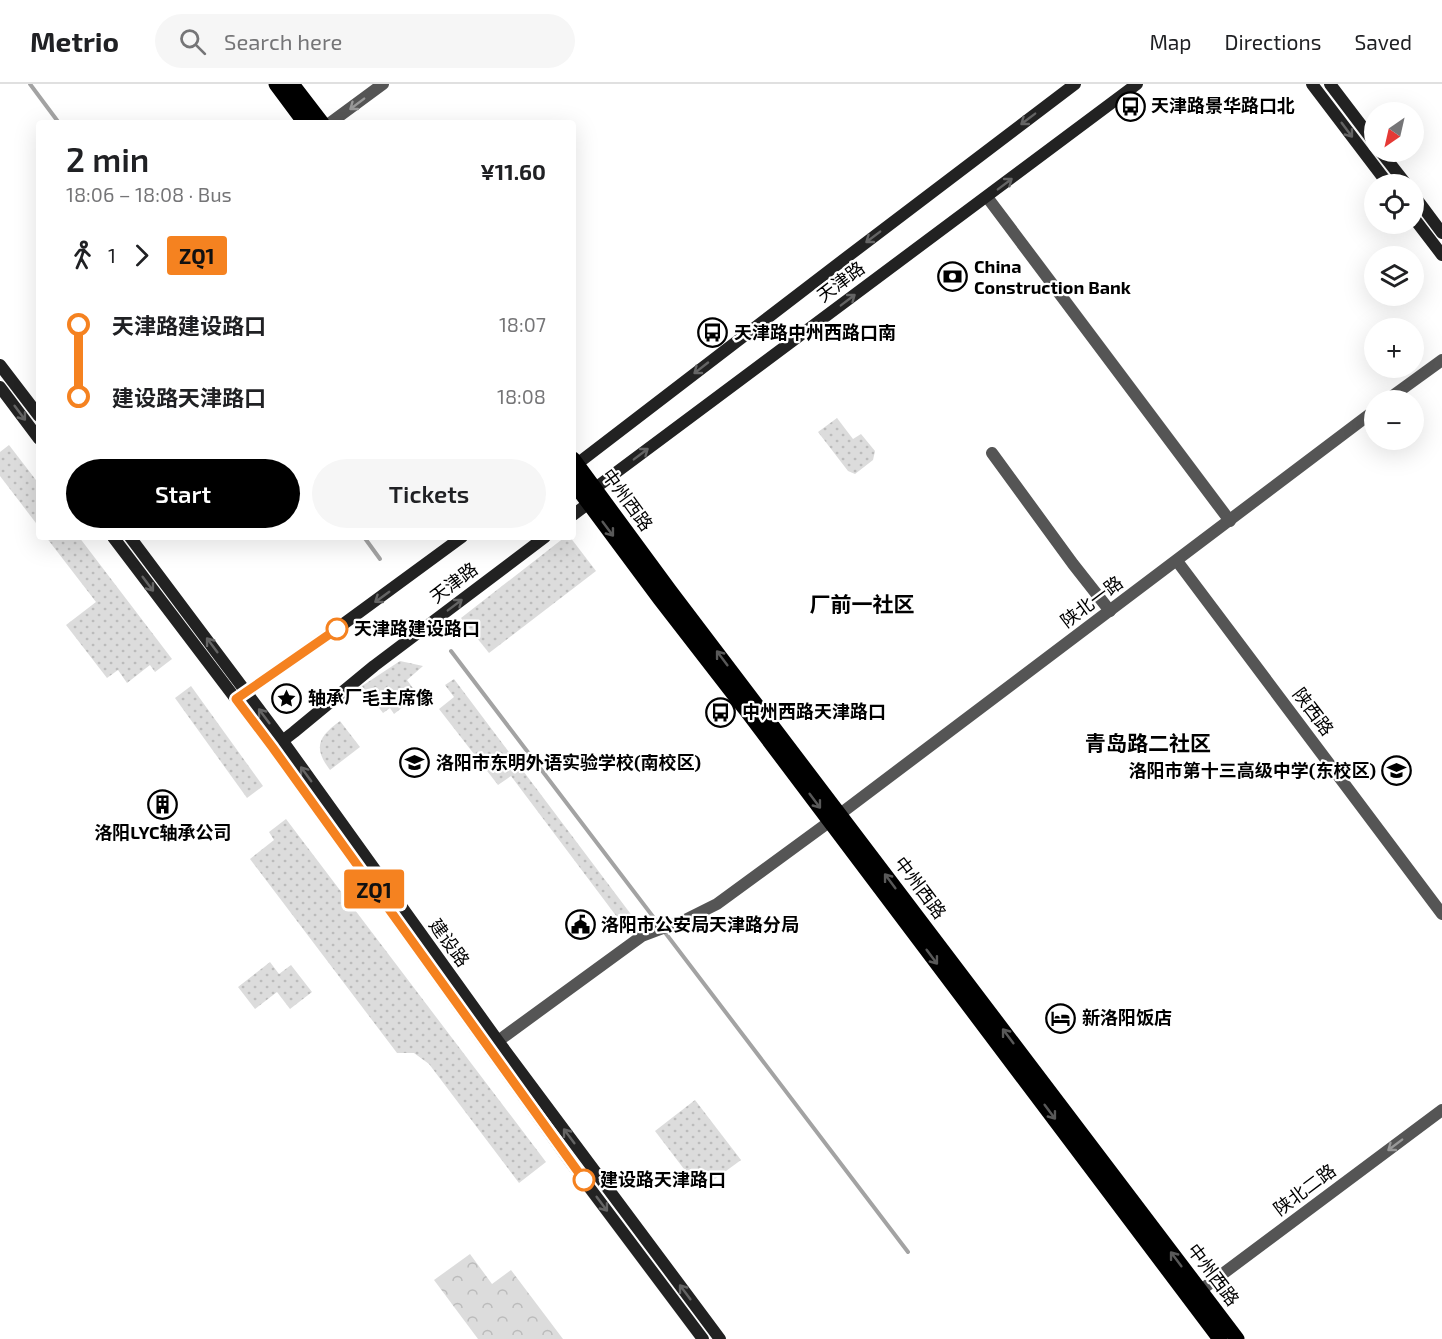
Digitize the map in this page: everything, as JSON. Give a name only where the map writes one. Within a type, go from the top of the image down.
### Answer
[{"type":"main road","points":[[276,84],[303,120]]},
{"type":"main road","points":[[292,84],[320,120]]},
{"type":"main road","name":"天津路","points":[[576,460],[1075,84]]},
{"type":"main road","name":"天津路","points":[[576,512],[592,496],[1137,84]]},
{"type":"main road","points":[[1312,84],[1380,174]]},
{"type":"main road","points":[[1330,84],[1364,129]]},
{"type":"main road","points":[[1389,162],[1398,174]]},
{"type":"main road","points":[[1424,209],[1442,233]]},
{"type":"main road","points":[[1424,231],[1442,255]]},
{"type":"main road","points":[[0,365],[36,412]]},
{"type":"main road","points":[[0,387],[36,435]]},
{"type":"main road","name":"中州西路","points":[[576,466],[592,496],[1195,1295],[1237,1339]]},
{"type":"main road","name":"中州西路","points":[[576,484],[592,496]]},
{"type":"main road","name":"建设路","points":[[115,540],[278,744],[720,1339]]},
{"type":"main road","name":"建设路","points":[[132,540],[241,696]]},
{"type":"main road","name":"天津路","points":[[241,696],[342,626],[458,540]]},
{"type":"main road","name":"天津路","points":[[278,744],[374,666],[541,540]]},
{"type":"main road","name":"建设路","points":[[278,744],[571,1163],[703,1339]]},
{"type":"main road","name":"中州西路","points":[[1195,1295],[1220,1339]]},
{"type":"street","points":[[334,120],[382,84]]},
{"type":"street","points":[[987,197],[1230,521]]},
{"type":"street","points":[[1402,390],[1442,360]]},
{"type":"street","name":"陕北一路","points":[[498,1041],[642,936],[687,919],[717,904],[835,818],[1364,419]]},
{"type":"street","points":[[992,453],[1110,611]]},
{"type":"street","name":"陕西路","points":[[1177,561],[1442,914]]},
{"type":"street","name":"陕北二路","points":[[1195,1295],[1442,1110]]},
{"type":"green space","points":[[837,418],[853,439],[861,434],[875,451],[873,460],[855,474],[848,471],[818,432]]},
{"type":"green space","points":[[9,445],[36,480],[36,523],[0,476],[0,452]]},
{"type":"green space","points":[[48,540],[81,540],[172,659],[155,672],[150,665],[127,683],[118,670],[107,678],[66,625],[96,602]]},
{"type":"green space","points":[[561,540],[572,540],[596,571],[489,653],[461,618]]},
{"type":"green space","points":[[400,661],[423,666],[407,680],[418,695],[394,714],[390,708],[383,713],[362,686]]},
{"type":"green space","points":[[454,679],[639,925],[629,933],[511,776],[498,785],[439,709],[454,697],[445,685]]},
{"type":"green space","points":[[191,686],[263,786],[247,798],[175,698]]},
{"type":"green space","points":[[340,721],[360,747],[330,770],[321,755],[320,743],[327,732]]},
{"type":"green space","points":[[286,819],[546,1162],[519,1183],[429,1064],[414,1053],[397,1053],[250,859],[274,840],[269,832]]},
{"type":"green space","points":[[270,962],[279,974],[291,965],[312,992],[290,1009],[277,992],[255,1009],[238,987]]},
{"type":"green space","points":[[695,1100],[741,1160],[700,1190],[655,1131]]},
{"type":"green space","points":[[470,1254],[492,1284],[511,1270],[563,1339],[478,1339],[434,1280]]},
{"type":"waterway","points":[[30,84],[57,120]]},
{"type":"waterway","points":[[366,540],[380,559]]},
{"type":"waterway","points":[[451,651],[908,1252]]},
{"type":"bus line","name":"ZQ1","points":[[337,629],[236,699],[584,1180]]},
{"type":"place","name":"天津路景华路口北","points":[[1130,106]]},
{"type":"place","name":"China Construction Bank","points":[[953,277]]},
{"type":"place","name":"天津路中州西路口南","points":[[713,333]]},
{"type":"place","name":"天津路建设路口","points":[[337,629]]},
{"type":"place","name":"轴承厂毛主席像","points":[[287,698]]},
{"type":"place","name":"中州西路天津路口","points":[[721,712]]},
{"type":"place","name":"洛阳市东明外语实验学校(南校区)","points":[[415,763]]},
{"type":"place","name":"洛阳市第十三高级中学(东校区)","points":[[1397,771]]},
{"type":"place","name":"洛阳LYC轴承公司","points":[[163,804]]},
{"type":"place","name":"洛阳市公安局天津路分局","points":[[580,925]]},
{"type":"place","name":"新洛阳饭店","points":[[1061,1018]]},
{"type":"place","name":"建设路天津路口","points":[[584,1180]]},
{"type":"district","name":"厂前一社区","points":[[862,605]]},
{"type":"district","name":"青岛路二社区","points":[[1148,744]]}]
